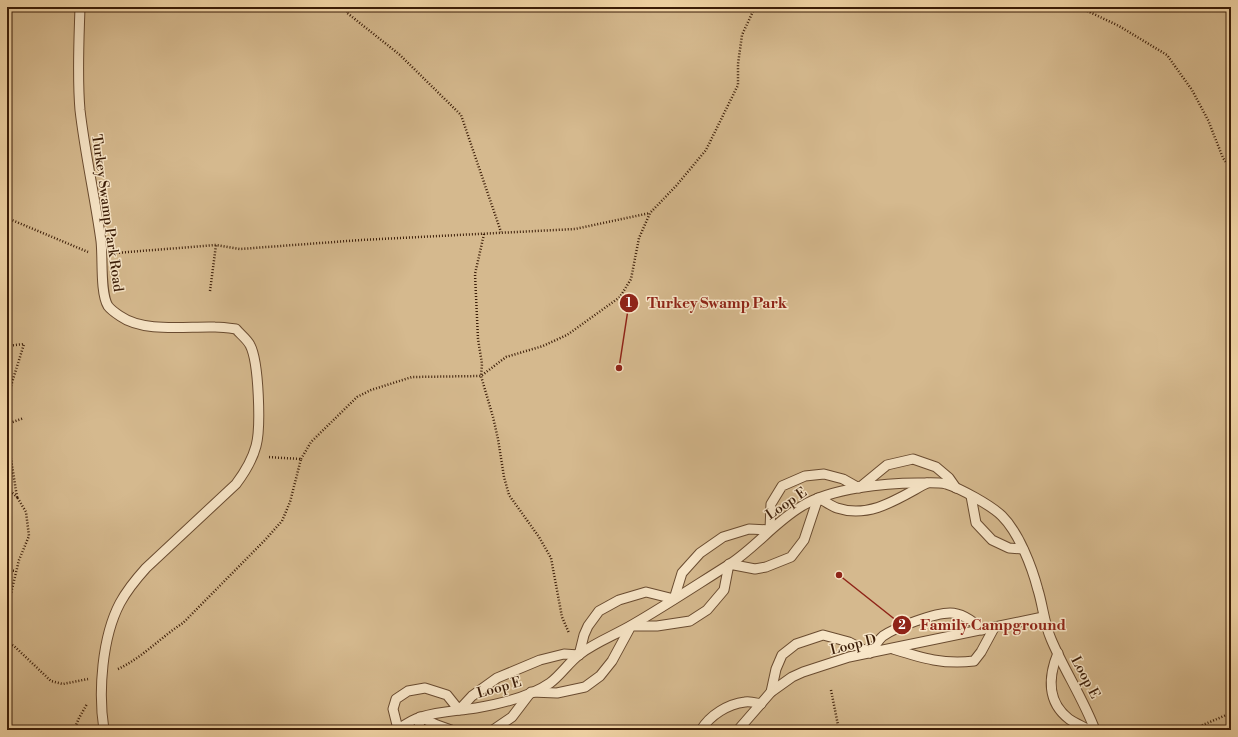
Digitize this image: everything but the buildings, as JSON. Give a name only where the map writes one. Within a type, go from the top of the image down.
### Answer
[{"type":"lane","name":"Turkey Swamp Park Road","points":[[80,7],[78,46],[80,109],[88,168],[101,241],[103,290],[108,307],[121,317],[147,326],[186,328],[214,327],[236,329],[250,344],[256,366],[258,395],[258,429],[256,444],[253,456],[246,470],[236,484],[146,568],[136,579],[120,603],[110,630],[104,660],[102,692],[104,730]]},
{"type":"lane","points":[[398,730],[393,709],[396,699],[408,691],[425,688],[447,695],[459,710],[472,696],[497,678],[546,659],[564,654],[579,655],[588,626],[599,611],[618,600],[646,592],[674,599],[682,573],[700,553],[723,537],[749,529],[770,530],[771,504],[782,486],[805,476],[824,474],[844,479],[859,488],[887,465],[913,460],[936,466],[949,478],[957,489]]},
{"type":"lane","name":"Loop E","points":[[398,730],[420,717],[476,708],[519,698],[549,683],[579,655],[631,626],[729,564],[752,547],[781,520],[803,505],[818,498],[859,488],[895,483],[928,483],[948,485],[971,496],[1003,517],[1016,535],[1023,549],[1038,589],[1044,617],[1051,639],[1088,710],[1095,730]]},
{"type":"lane","points":[[493,730],[512,717],[531,692],[557,694],[585,687],[600,676],[612,661],[631,626],[657,626],[690,621],[707,610],[724,590],[729,564],[755,568],[766,567],[791,557],[804,540],[818,498],[836,508],[850,511],[870,510],[886,506],[928,483]]},
{"type":"lane","points":[[971,496],[976,523],[992,540],[1009,548],[1023,549]]},
{"type":"lane","points":[[771,692],[776,669],[782,655],[796,644],[823,635],[849,642],[870,653],[882,637],[895,629],[925,618],[951,613],[971,620],[982,630]]},
{"type":"lane","name":"Loop D","points":[[738,730],[771,692],[792,677],[803,672],[870,653],[1044,617]]},
{"type":"lane","points":[[892,649],[927,659],[958,663],[974,661],[981,652],[994,628]]},
{"type":"lane","points":[[1058,653],[1053,666],[1050,684],[1056,706],[1069,719],[1089,730]]},
{"type":"lane","points":[[701,730],[705,724],[725,707],[746,701],[761,704]]},
{"type":"lane","points":[[419,730],[420,717],[451,730]]},
{"type":"path","points":[[351,7],[346,12],[400,55],[461,115],[501,233]]},
{"type":"path","points":[[7,642],[14,646],[51,681],[63,684],[103,676],[126,665],[170,631],[183,623],[266,540],[282,521],[290,502],[301,459],[311,442],[357,398],[371,390],[412,377],[481,376],[506,357],[543,346],[566,335],[620,297],[631,279],[639,238],[650,213],[676,186],[706,150],[738,85],[738,64],[742,35],[755,7]]},
{"type":"path","points":[[1079,7],[1120,26],[1167,55],[1192,90],[1208,120],[1223,158],[1231,169]]},
{"type":"path","points":[[7,218],[84,252],[102,254],[216,245],[240,250],[361,240],[575,229],[650,213]]},
{"type":"path","points":[[484,234],[475,274],[478,339],[482,364],[481,376],[495,424],[504,477],[509,495],[539,536],[551,558],[562,617],[579,655]]},
{"type":"path","points":[[210,291],[216,245]]},
{"type":"path","points":[[7,346],[24,344],[10,389],[7,414]]},
{"type":"path","points":[[7,424],[24,418]]},
{"type":"path","points":[[7,434],[17,497]]},
{"type":"path","points":[[253,456],[301,459]]},
{"type":"path","points":[[7,488],[17,497],[26,512],[29,536],[19,560],[7,610]]},
{"type":"path","points":[[7,570],[16,571]]},
{"type":"path","points":[[830,690],[839,730]]},
{"type":"path","points":[[1192,730],[1231,713]]},
{"type":"shaded area","points":[[7,7],[1231,7],[1231,730],[7,730]]},
{"type":"place","name":"Turkey Swamp Park","points":[[619,368]]},
{"type":"place","name":"Family Campground","points":[[839,575]]}]
